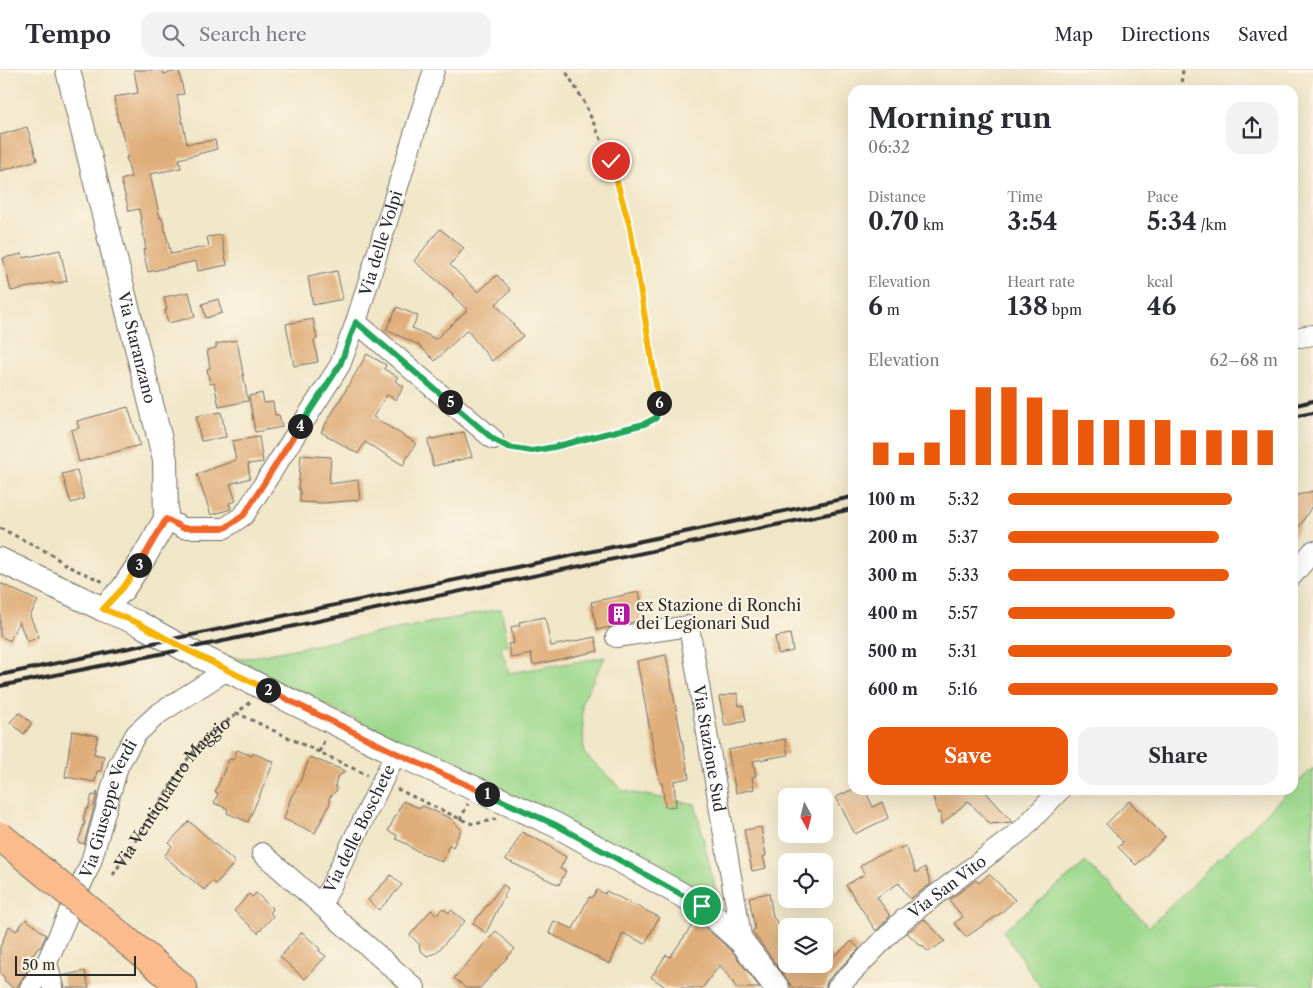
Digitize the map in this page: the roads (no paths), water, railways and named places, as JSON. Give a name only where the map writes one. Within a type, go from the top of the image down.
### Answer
[{"type":"main road","points":[[0,836],[182,988]]},
{"type":"street","name":"Via Staranzano","points":[[68,70],[166,460],[166,519]]},
{"type":"street","name":"Via delle Volpi","points":[[166,519],[183,528],[225,528],[244,515],[340,365],[356,322],[434,70]]},
{"type":"street","points":[[356,322],[493,439]]},
{"type":"street","points":[[103,609],[123,588],[166,519]]},
{"type":"street","points":[[1298,569],[1313,551]]},
{"type":"street","points":[[0,560],[103,609],[138,623],[227,670],[396,753],[556,825],[702,906],[742,942],[777,988]]},
{"type":"street","name":"Via Stazione Sud","points":[[616,637],[689,626],[742,942]]},
{"type":"street","name":"Via Giuseppe Verdi","points":[[30,988],[48,962],[91,862],[118,766],[136,734],[158,714],[227,670]]},
{"type":"street","name":"Via delle Boschete","points":[[322,904],[396,753]]},
{"type":"street","name":"Via San Vito","points":[[837,988],[903,920],[1023,829],[1055,795]]},
{"type":"street","name":"Via delle Boschete","points":[[262,853],[415,988]]},
{"type":"street","points":[[48,962],[53,988]]},
{"type":"railway","points":[[1298,405],[1313,401]]},
{"type":"railway","points":[[1298,416],[1313,413]]},
{"type":"railway","points":[[0,675],[848,498]]},
{"type":"railway","points":[[0,686],[848,510]]},
{"type":"place","name":"ex Stazione di Ronchi dei Legionari Sud","points":[[619,614]]}]
